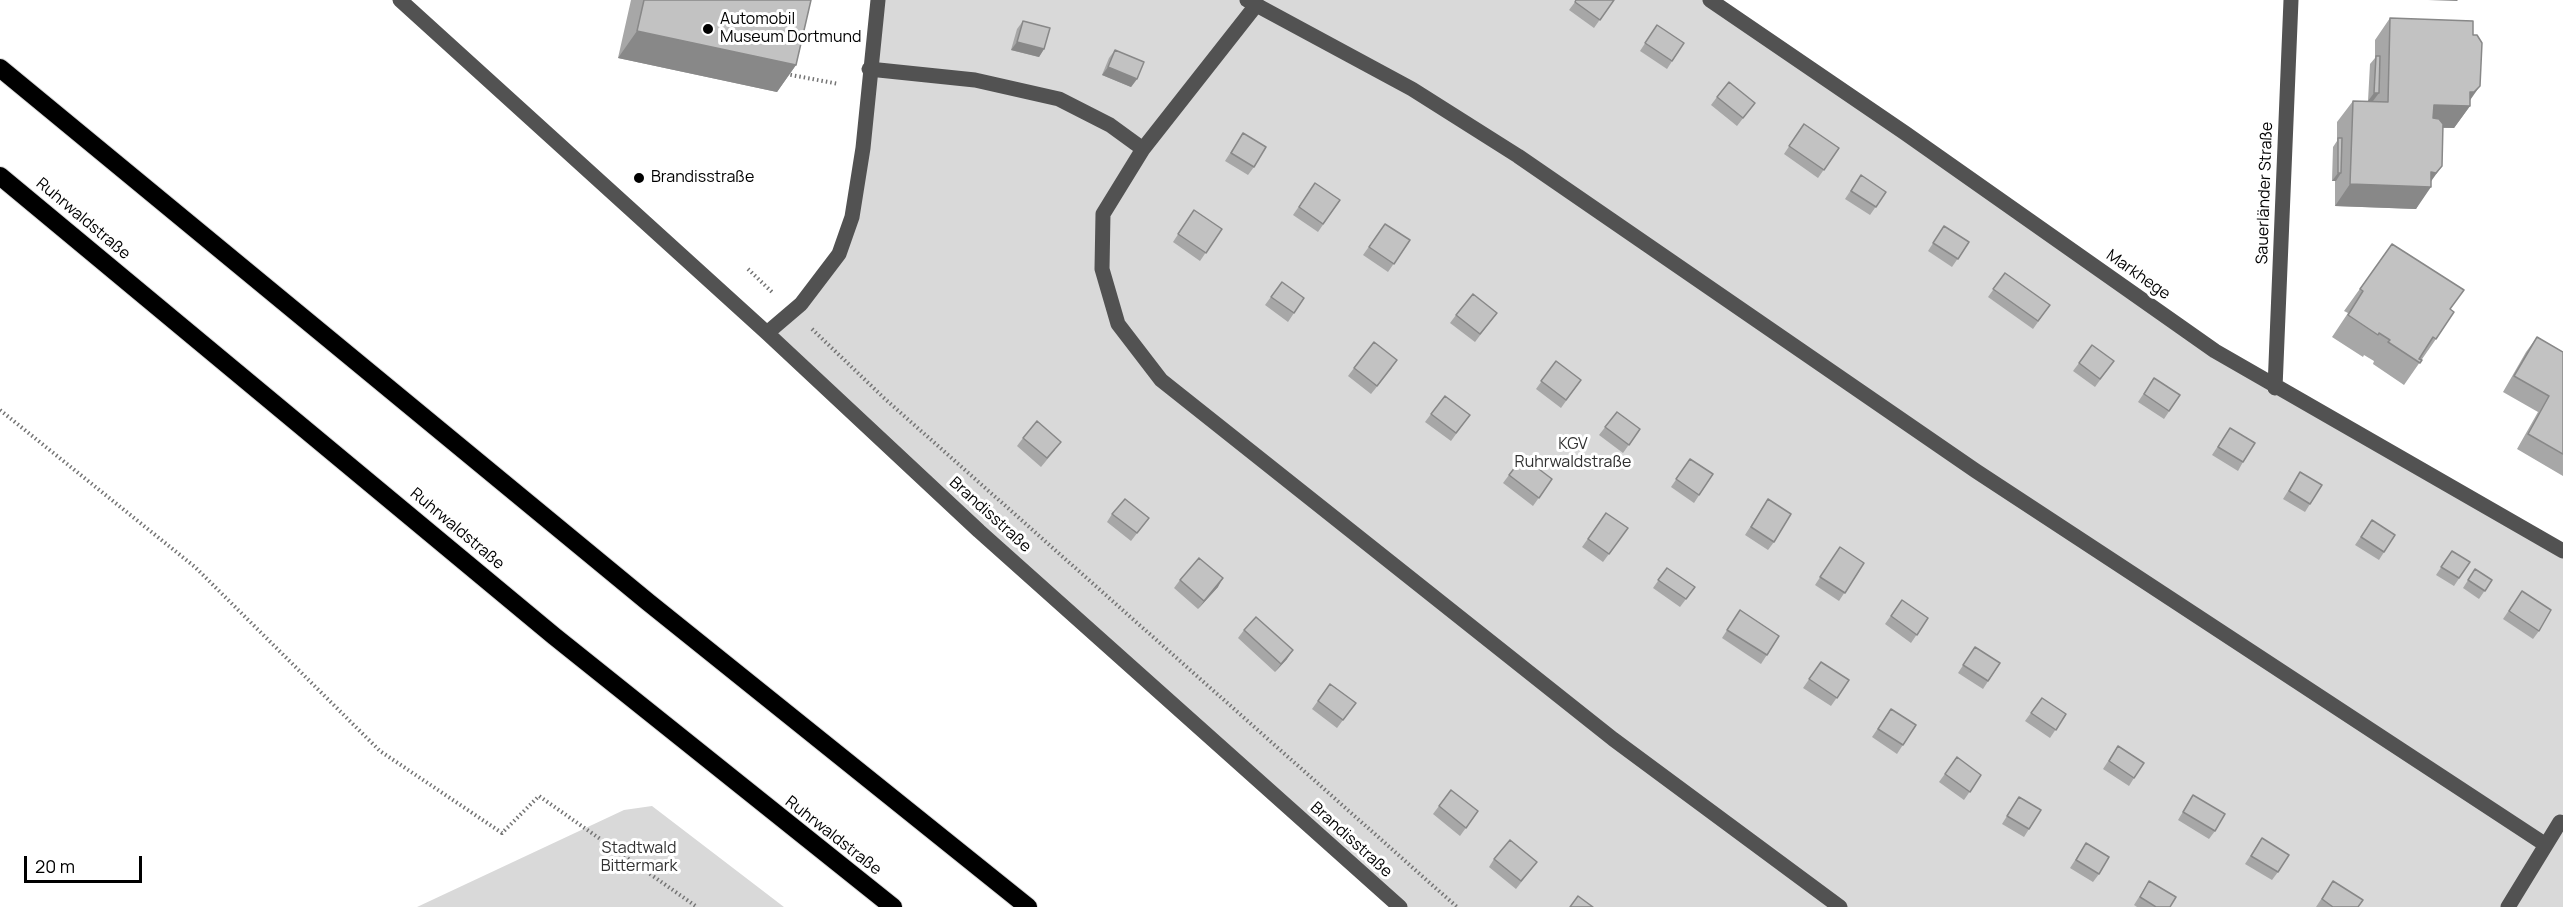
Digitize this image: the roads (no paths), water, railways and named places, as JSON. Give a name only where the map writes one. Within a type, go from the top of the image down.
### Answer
[{"type":"highway","points":[[0,68],[648,602],[1028,907]]},
{"type":"highway","name":"Ruhrwaldstraße","points":[[0,176],[563,644],[893,907]]},
{"type":"street","name":"Brandisstraße","points":[[400,0],[767,333],[979,531],[1400,907]]},
{"type":"street","points":[[767,333],[801,304],[839,254],[854,205],[863,148],[869,69],[878,0]]},
{"type":"street","name":"Markhege","points":[[1710,0],[1905,133],[2215,351],[2275,388],[2563,551]]},
{"type":"street","name":"Sauerländer Straße","points":[[2275,388],[2291,0]]},
{"type":"street","points":[[1840,907],[1613,739],[1161,380],[1118,324],[1102,269],[1103,214],[1143,149],[1252,2],[1412,89],[1518,156],[1976,471],[2546,845]]},
{"type":"street","points":[[869,69],[975,80],[1059,99],[1110,125],[1143,149]]},
{"type":"street","points":[[2508,907],[2560,822]]},
{"type":"place","name":"Automobil Museum Dortmund","points":[[708,29]]},
{"type":"place","name":"Brandisstraße","points":[[639,178]]},
{"type":"park label","name":"KGV Ruhrwaldstraße","points":[[1573,454]]},
{"type":"park label","name":"Stadtwald Bittermark","points":[[639,858]]}]
